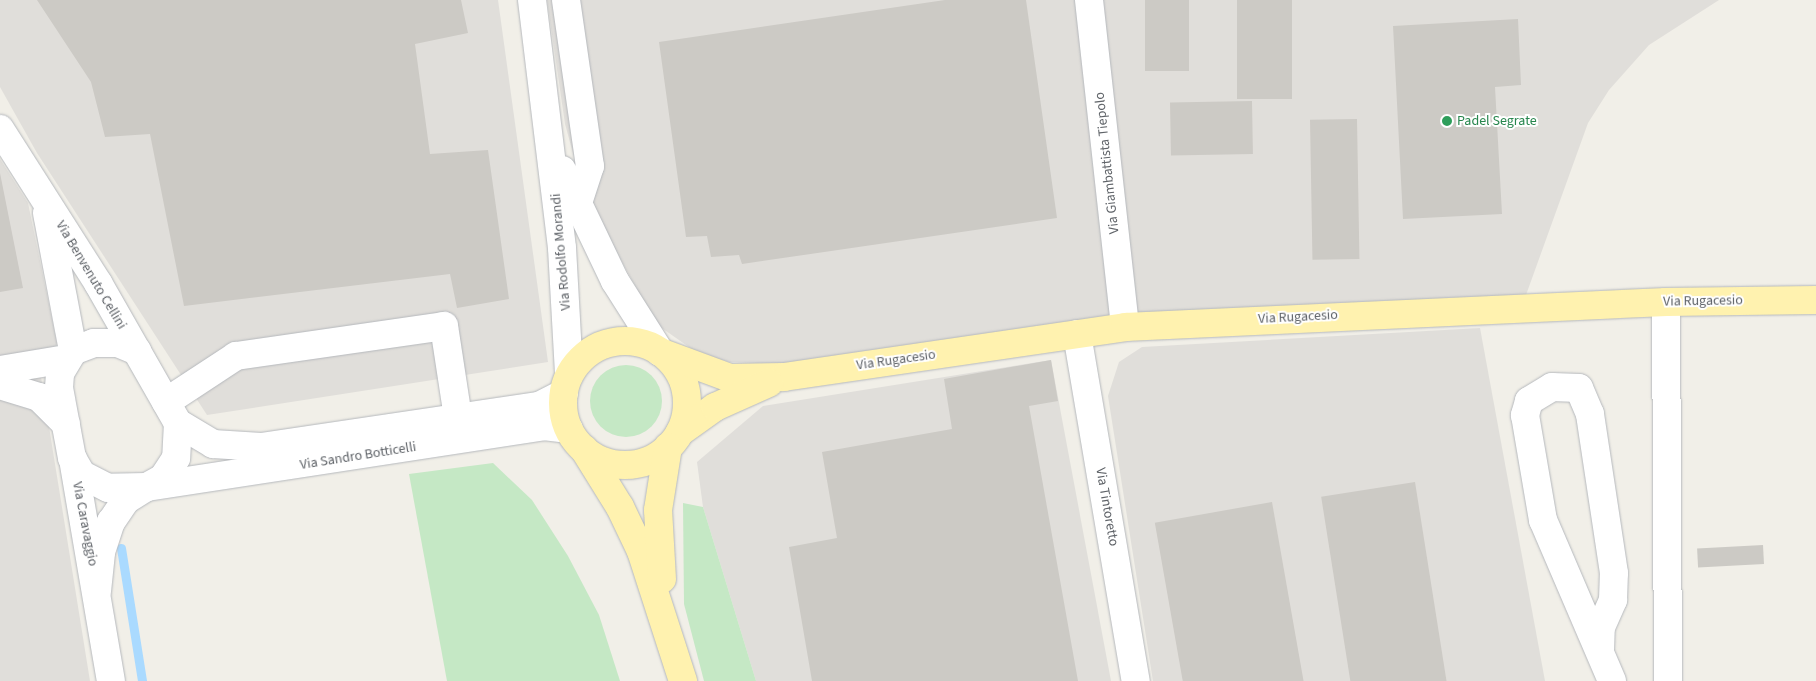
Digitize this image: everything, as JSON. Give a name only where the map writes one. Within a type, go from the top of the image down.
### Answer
[{"type":"main road","name":"Via Rugacesio","points":[[660,352],[730,378],[784,377],[1126,327],[1666,302],[1816,300]]},
{"type":"main road","points":[[665,615],[658,510],[674,440],[686,416],[683,380],[660,352],[641,343],[620,341],[588,354],[567,384],[576,439],[620,507],[665,615],[683,681]]},
{"type":"main road","name":"Via Rugacesio","points":[[674,440],[715,407],[784,377]]},
{"type":"main road","points":[[576,439],[599,459],[636,464],[674,440]]},
{"type":"street","name":"Via Rodolfo Morandi","points":[[532,0],[550,128],[567,384]]},
{"type":"street","name":"Via Rodolfo Morandi","points":[[566,0],[590,166],[577,206]]},
{"type":"street","name":"Via Giambattista Tiepolo","points":[[1089,0],[1126,327]]},
{"type":"street","name":"Via Rodolfo Morandi","points":[[550,128],[577,206],[635,316],[660,352]]},
{"type":"street","name":"Via Benvenuto Cellini","points":[[0,129],[45,199],[136,351]]},
{"type":"street","name":"Via Benvenuto Cellini","points":[[45,199],[69,355]]},
{"type":"street","points":[[1666,302],[1668,681]]},
{"type":"street","points":[[172,412],[236,356],[444,326],[458,418]]},
{"type":"street","name":"Via Tintoretto","points":[[1078,334],[1136,681]]},
{"type":"street","points":[[0,370],[69,355],[103,342],[136,351],[172,412],[180,440],[173,465],[147,487],[102,486],[82,475],[72,458],[59,388],[69,355]]},
{"type":"street","points":[[0,384],[39,397],[66,424]]},
{"type":"street","name":"Via Sandro Botticelli","points":[[172,412],[212,444],[243,448],[539,406],[567,384]]},
{"type":"street","points":[[1600,650],[1601,627],[1613,600],[1614,573],[1590,414],[1579,388],[1552,387],[1530,401],[1525,416],[1542,520],[1612,681]]},
{"type":"street","name":"Via Sandro Botticelli","points":[[147,487],[544,426],[576,439]]},
{"type":"street","name":"Via Caravaggio","points":[[72,458],[97,591],[111,681]]},
{"type":"street","name":"Via Caravaggio","points":[[97,591],[101,552],[111,522],[126,500],[147,487]]},
{"type":"shaded area","points":[[0,0],[498,0],[548,362],[207,415],[37,153],[0,87]]},
{"type":"shaded area","points":[[547,0],[1719,0],[1649,45],[1609,90],[1588,123],[1526,295],[789,364],[730,362],[699,354],[656,324],[584,193],[565,124]]},
{"type":"shaded area","points":[[0,159],[28,203],[57,343],[41,377],[90,681],[0,681]]},
{"type":"shaded area","points":[[1480,328],[1545,681],[1153,681],[1108,396],[1119,362],[1142,347]]},
{"type":"shaded area","points":[[1051,360],[1111,681],[756,681],[703,507],[697,462],[763,406]]},
{"type":"green space","points":[[626,365],[646,371],[656,381],[662,401],[656,421],[646,431],[626,437],[606,431],[596,421],[590,401],[596,381],[606,371]]},
{"type":"green space","points":[[493,463],[532,500],[568,556],[599,615],[620,681],[447,681],[409,474]]},
{"type":"green space","points":[[683,503],[703,507],[756,681],[704,681],[684,604]]},
{"type":"building","points":[[37,0],[461,0],[468,33],[415,44],[430,154],[488,150],[509,299],[457,308],[450,274],[184,306],[150,134],[105,137],[91,82]]},
{"type":"building","points":[[945,0],[1026,0],[1057,218],[742,264],[739,255],[711,257],[707,236],[686,237],[659,42]]},
{"type":"building","points":[[1145,0],[1189,0],[1189,71],[1145,71]]},
{"type":"building","points":[[1237,0],[1292,0],[1292,99],[1237,99]]},
{"type":"building","name":"Padel Segrate","points":[[1518,19],[1521,85],[1495,87],[1502,214],[1403,219],[1393,26]]},
{"type":"building","points":[[1252,101],[1253,154],[1171,155],[1170,102]]},
{"type":"building","points":[[1357,119],[1359,259],[1312,260],[1310,120]]},
{"type":"building","points":[[0,173],[23,288],[0,292]]},
{"type":"building","points":[[1051,360],[1058,401],[1029,406],[1078,681],[812,681],[789,547],[837,538],[822,452],[952,429],[944,379]]},
{"type":"building","points":[[1415,482],[1447,681],[1350,681],[1321,497]]},
{"type":"building","points":[[1272,502],[1304,681],[1183,681],[1155,523]]},
{"type":"building","points":[[1763,545],[1764,564],[1698,567],[1697,548]]},
{"type":"waterway","points":[[121,548],[142,681]]},
{"type":"place","name":"Padel Segrate","points":[[1447,121]]}]
